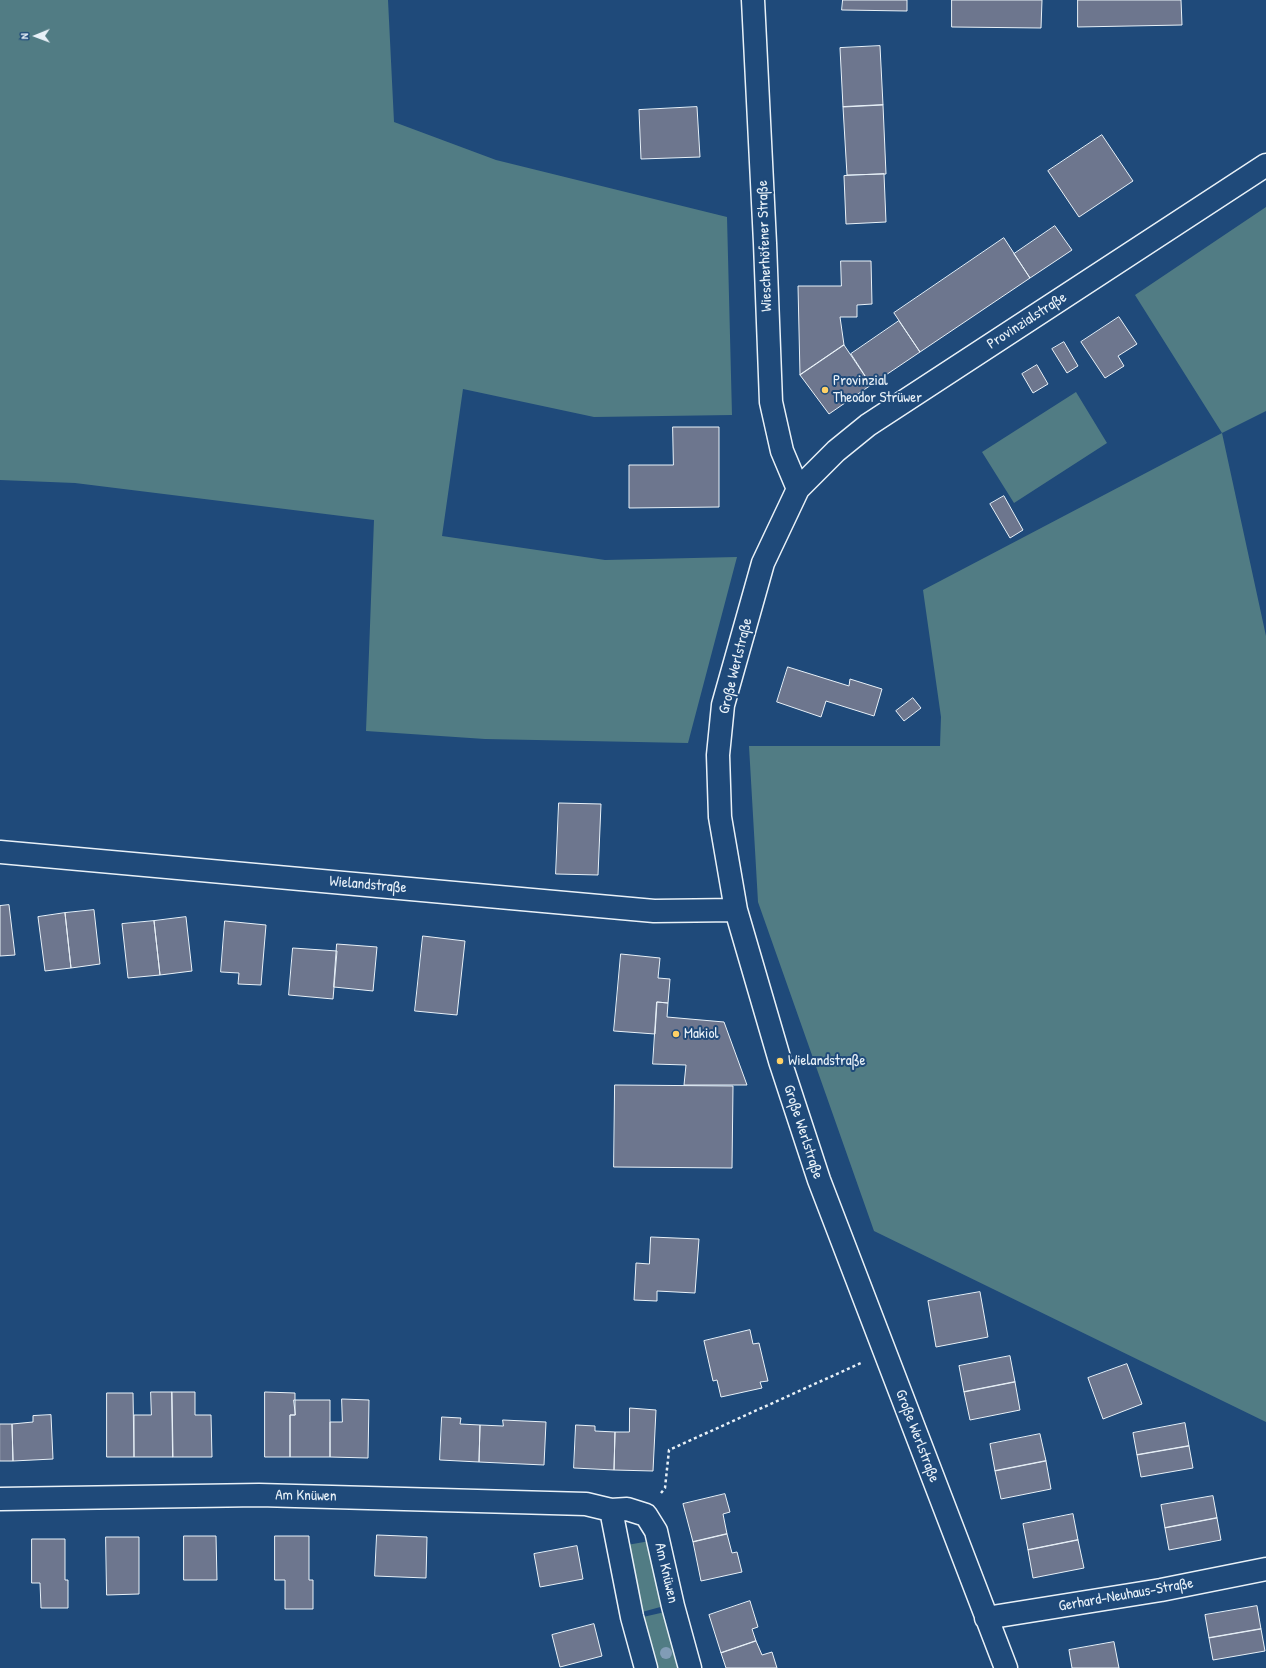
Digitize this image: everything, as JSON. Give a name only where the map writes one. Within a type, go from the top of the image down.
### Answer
[{"type":"street","name":"Wiescherhöfener Straße","points":[[753,0],[771,402],[782,451],[798,489]]},
{"type":"street","name":"Provinzialstraße","points":[[798,489],[836,451],[868,425],[1266,165]]},
{"type":"street","name":"Große Werlstraße","points":[[798,489],[763,563],[723,705],[718,755],[720,817],[736,910],[780,1061],[819,1180],[1006,1668]]},
{"type":"street","name":"Wielandstraße","points":[[0,852],[654,911],[736,910]]},
{"type":"street","name":"Am Knüwen","points":[[0,1499],[259,1495],[586,1504],[612,1510],[627,1510],[646,1514],[656,1531],[673,1606],[690,1668]]},
{"type":"street","points":[[612,1510],[632,1617],[646,1668]]},
{"type":"street","name":"Gerhard-Neuhaus-Straße","points":[[986,1618],[1161,1590],[1266,1569]]},
{"type":"path","points":[[646,1514],[665,1488],[669,1450],[885,1352]]},
{"type":"green space","points":[[0,0],[388,0],[394,122],[496,160],[727,217],[732,415],[594,417],[463,389],[442,536],[605,560],[737,557],[688,743],[485,739],[366,731],[374,520],[75,483],[0,480]]},
{"type":"green space","points":[[1266,207],[1266,411],[1222,433],[1135,295]]},
{"type":"green space","points":[[1076,392],[1107,443],[1014,503],[982,452]]},
{"type":"green space","points":[[1222,433],[1266,636],[1266,1422],[874,1231],[758,902],[749,746],[940,746],[941,717],[923,590]]},
{"type":"green space","points":[[650,1541],[664,1606],[642,1612],[627,1545]]},
{"type":"green space","points":[[665,1612],[683,1668],[657,1668],[643,1617]]},
{"type":"building","points":[[843,0],[907,0],[907,11],[842,10]]},
{"type":"building","points":[[952,0],[1042,0],[1041,28],[952,27]]},
{"type":"building","points":[[1078,0],[1181,0],[1182,25],[1078,27]]},
{"type":"building","points":[[880,46],[883,105],[843,107],[840,48]]},
{"type":"building","points":[[883,105],[886,174],[847,175],[843,107]]},
{"type":"building","points":[[697,107],[700,157],[641,159],[639,110]]},
{"type":"building","points":[[1102,135],[1133,181],[1079,217],[1048,171]]},
{"type":"building","points":[[884,174],[886,222],[846,224],[844,176]]},
{"type":"building","points":[[1055,226],[1072,250],[1030,278],[1014,254]]},
{"type":"building","points":[[1004,238],[1030,278],[920,352],[894,313]]},
{"type":"building","points":[[841,261],[871,261],[872,304],[857,305],[857,317],[840,317],[844,345],[800,375],[798,286],[841,286]]},
{"type":"building","points":[[1119,317],[1137,344],[1118,356],[1124,366],[1105,378],[1081,342]]},
{"type":"building","points":[[899,321],[920,352],[871,385],[851,354]]},
{"type":"building","points":[[1064,342],[1078,366],[1067,373],[1052,349]]},
{"type":"building","points":[[844,345],[871,385],[829,414],[800,375]]},
{"type":"building","points":[[1037,365],[1048,384],[1033,393],[1022,374]]},
{"type":"building","points":[[673,427],[719,427],[719,507],[629,508],[629,465],[673,465]]},
{"type":"building","points":[[1004,496],[1023,530],[1010,538],[990,504]]},
{"type":"building","points":[[788,667],[849,686],[850,679],[882,689],[874,716],[826,701],[821,717],[777,702]]},
{"type":"building","points":[[913,698],[921,708],[904,721],[896,711]]},
{"type":"building","points":[[559,803],[601,804],[598,875],[556,874]]},
{"type":"building","points":[[9,905],[15,955],[0,956],[0,906]]},
{"type":"building","points":[[94,910],[100,964],[71,968],[65,913]]},
{"type":"building","points":[[65,913],[71,968],[45,971],[38,917]]},
{"type":"building","points":[[186,917],[192,971],[160,975],[154,921]]},
{"type":"building","points":[[154,921],[160,975],[128,978],[122,924]]},
{"type":"building","points":[[225,921],[266,925],[261,985],[238,984],[239,973],[221,972]]},
{"type":"building","points":[[423,936],[465,941],[457,1015],[415,1011]]},
{"type":"building","points":[[337,944],[377,947],[373,991],[334,987]]},
{"type":"building","points":[[293,948],[337,951],[333,999],[289,995]]},
{"type":"building","points":[[621,954],[660,958],[658,978],[670,979],[668,1003],[657,1002],[655,1034],[614,1031]]},
{"type":"building","points":[[657,1002],[668,1003],[667,1017],[724,1022],[747,1085],[684,1085],[686,1065],[653,1064]]},
{"type":"building","points":[[615,1085],[733,1086],[732,1168],[614,1167]]},
{"type":"building","points":[[651,1237],[699,1239],[695,1293],[657,1291],[657,1301],[634,1300],[636,1263],[649,1264]]},
{"type":"building","points":[[980,1292],[988,1337],[936,1347],[928,1301]]},
{"type":"building","points":[[750,1330],[753,1344],[759,1343],[768,1381],[760,1382],[762,1388],[721,1397],[717,1380],[713,1381],[704,1341]]},
{"type":"building","points":[[1010,1356],[1015,1382],[964,1392],[959,1366]]},
{"type":"building","points":[[1127,1364],[1142,1404],[1103,1419],[1088,1378]]},
{"type":"building","points":[[1015,1382],[1020,1410],[970,1420],[964,1392]]},
{"type":"building","points":[[151,1392],[172,1392],[173,1457],[134,1457],[134,1415],[151,1415]]},
{"type":"building","points":[[172,1392],[195,1392],[195,1415],[211,1415],[212,1457],[173,1457]]},
{"type":"building","points":[[265,1392],[295,1393],[295,1415],[290,1415],[290,1457],[265,1457]]},
{"type":"building","points":[[107,1393],[133,1393],[134,1457],[107,1457]]},
{"type":"building","points":[[342,1399],[369,1400],[368,1458],[330,1457],[330,1422],[342,1422]]},
{"type":"building","points":[[294,1400],[330,1400],[330,1457],[290,1457],[290,1415],[295,1415]]},
{"type":"building","points":[[630,1408],[656,1410],[653,1471],[614,1470],[615,1432],[629,1432]]},
{"type":"building","points":[[51,1415],[53,1459],[13,1461],[12,1424],[33,1422],[33,1416]]},
{"type":"building","points":[[442,1417],[461,1418],[460,1424],[480,1425],[479,1462],[440,1460]]},
{"type":"building","points":[[503,1420],[546,1422],[544,1465],[479,1462],[480,1425],[503,1426]]},
{"type":"building","points":[[1185,1423],[1189,1446],[1137,1455],[1133,1433]]},
{"type":"building","points":[[0,1424],[12,1424],[13,1461],[0,1461]]},
{"type":"building","points":[[576,1425],[595,1426],[595,1431],[615,1432],[614,1470],[574,1468]]},
{"type":"building","points":[[1040,1434],[1046,1461],[995,1471],[990,1444]]},
{"type":"building","points":[[1189,1446],[1193,1468],[1141,1477],[1137,1455]]},
{"type":"building","points":[[1046,1461],[1051,1489],[1001,1499],[995,1471]]},
{"type":"building","points":[[725,1494],[730,1512],[723,1514],[727,1534],[693,1542],[683,1504]]},
{"type":"building","points":[[1213,1496],[1217,1518],[1165,1528],[1161,1505]]},
{"type":"building","points":[[1073,1514],[1078,1540],[1028,1550],[1023,1524]]},
{"type":"building","points":[[1217,1518],[1221,1540],[1169,1550],[1165,1528]]},
{"type":"building","points":[[727,1534],[732,1553],[737,1552],[742,1572],[701,1581],[693,1542]]},
{"type":"building","points":[[377,1535],[427,1537],[426,1578],[375,1576]]},
{"type":"building","points":[[184,1536],[216,1536],[217,1580],[184,1580]]},
{"type":"building","points":[[275,1536],[309,1536],[309,1580],[313,1580],[313,1609],[285,1609],[285,1580],[275,1580]]},
{"type":"building","points":[[106,1537],[139,1537],[139,1594],[107,1595]]},
{"type":"building","points":[[32,1539],[65,1539],[65,1580],[68,1580],[68,1608],[41,1608],[40,1583],[32,1583]]},
{"type":"building","points":[[1078,1540],[1084,1568],[1033,1578],[1028,1550]]},
{"type":"building","points":[[577,1546],[583,1579],[540,1587],[534,1554]]},
{"type":"building","points":[[750,1601],[758,1627],[752,1629],[756,1641],[721,1653],[709,1615]]},
{"type":"building","points":[[1257,1606],[1261,1629],[1209,1638],[1205,1615]]},
{"type":"building","points":[[594,1624],[602,1656],[560,1667],[552,1635]]},
{"type":"building","points":[[1261,1629],[1265,1651],[1213,1660],[1209,1638]]},
{"type":"building","points":[[756,1641],[762,1655],[772,1652],[777,1668],[726,1668],[721,1653]]},
{"type":"building","points":[[1114,1642],[1119,1668],[1072,1668],[1069,1650]]},
{"type":"place","name":"Provinzial Theodor Strüwer","points":[[825,390]]},
{"type":"place","name":"Makiol","points":[[676,1034]]},
{"type":"place","name":"Wielandstraße","points":[[780,1061]]}]
